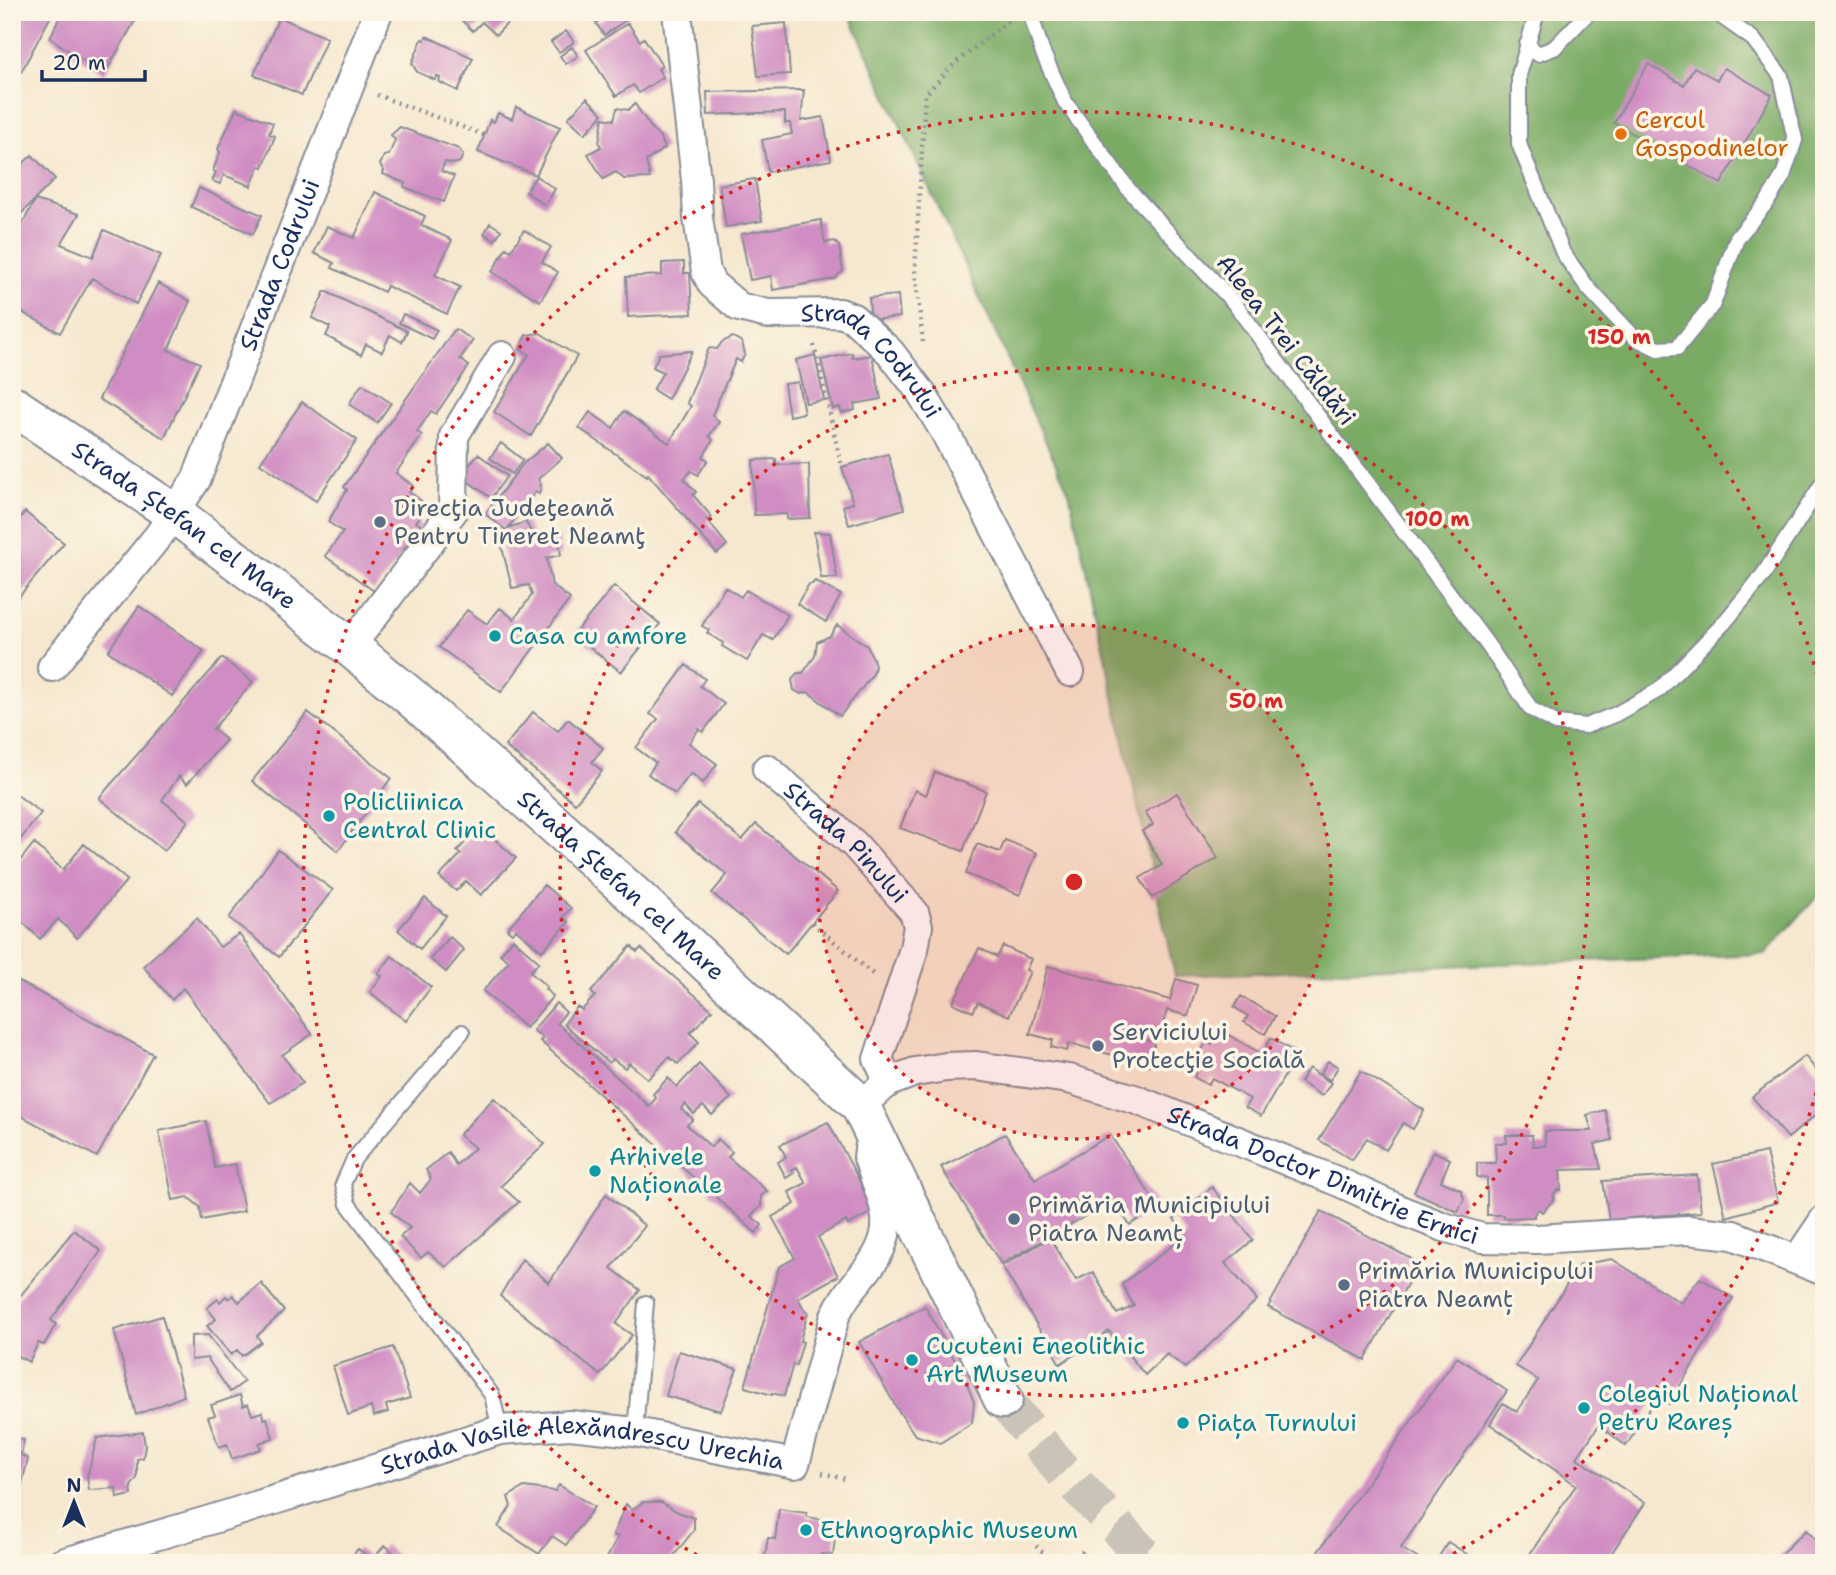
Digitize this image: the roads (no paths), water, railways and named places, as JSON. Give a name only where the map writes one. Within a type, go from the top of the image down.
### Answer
[{"type":"street","name":"Strada Codrului","points":[[52,667],[175,514],[196,480],[377,12]]},
{"type":"street","name":"Strada Codrului","points":[[677,12],[706,272],[712,284],[739,307],[768,314],[840,313],[853,318],[890,352],[920,391],[945,432],[1070,672]]},
{"type":"street","points":[[351,647],[453,511],[454,436],[502,356]]},
{"type":"street","name":"Strada Ștefan cel Mare","points":[[12,405],[175,514],[351,647],[874,1104],[1003,1399]]},
{"type":"street","name":"Strada Pinului","points":[[766,769],[854,844],[914,912],[918,926],[914,949],[878,1059],[874,1104]]},
{"type":"street","name":"Strada Doctor Dimitrie Ernici","points":[[874,1104],[915,1072],[946,1067],[976,1066],[1069,1079],[1137,1100],[1339,1182],[1405,1212],[1482,1238],[1537,1239],[1688,1230],[1733,1235],[1824,1271]]},
{"type":"street","name":"Strada Vasile Alexăndrescu Urechia","points":[[62,1563],[500,1430],[570,1425],[635,1432],[795,1464],[835,1316],[842,1299],[873,1261],[886,1235],[886,1213],[868,1158],[874,1104]]},
{"type":"street","points":[[1797,1260],[1824,1220]]},
{"type":"lane","name":"Aleea Trei Căldări","points":[[1030,12],[1042,51],[1065,102],[1129,190],[1234,303],[1487,644],[1531,709],[1556,723],[1586,726],[1659,690],[1724,623],[1763,575],[1824,481]]},
{"type":"lane","points":[[1537,12],[1519,75],[1519,144],[1563,253],[1588,288],[1635,338],[1658,349],[1677,348],[1713,304],[1737,238],[1767,202],[1783,176],[1795,140],[1781,76],[1753,39],[1715,12]]},
{"type":"lane","points":[[1526,49],[1538,54],[1554,48],[1588,12]]},
{"type":"lane","points":[[462,1032],[354,1159],[343,1184],[348,1204],[492,1395],[500,1430]]},
{"type":"lane","points":[[635,1432],[646,1303]]},
{"type":"tunnel","points":[[1003,1399],[1060,1468],[1151,1563]]},
{"type":"place","name":"Cercul Gospodinelor","points":[[1621,134]]},
{"type":"place","name":"Direcţia Judeţeană Pentru Tineret Neamţ","points":[[380,522]]},
{"type":"place","name":"Casa cu amfore","points":[[495,636]]},
{"type":"place","name":"Policliinica Central Clinic","points":[[329,816]]},
{"type":"place","name":"Serviciului Protecţie Socială","points":[[1098,1046]]},
{"type":"place","name":"Arhivele Naționale","points":[[595,1171]]},
{"type":"place","name":"Primăria Municipiului Piatra Neamț","points":[[1014,1219]]},
{"type":"place","name":"Primăria Municipului Piatra Neamț","points":[[1344,1285]]},
{"type":"place","name":"Cucuteni Eneolithic Art Museum","points":[[912,1360]]},
{"type":"place","name":"Colegiul Național Petru Rareș","points":[[1584,1408]]},
{"type":"place","name":"Piața Turnului","points":[[1183,1423]]},
{"type":"place","name":"Ethnographic Museum","points":[[806,1530]]}]
